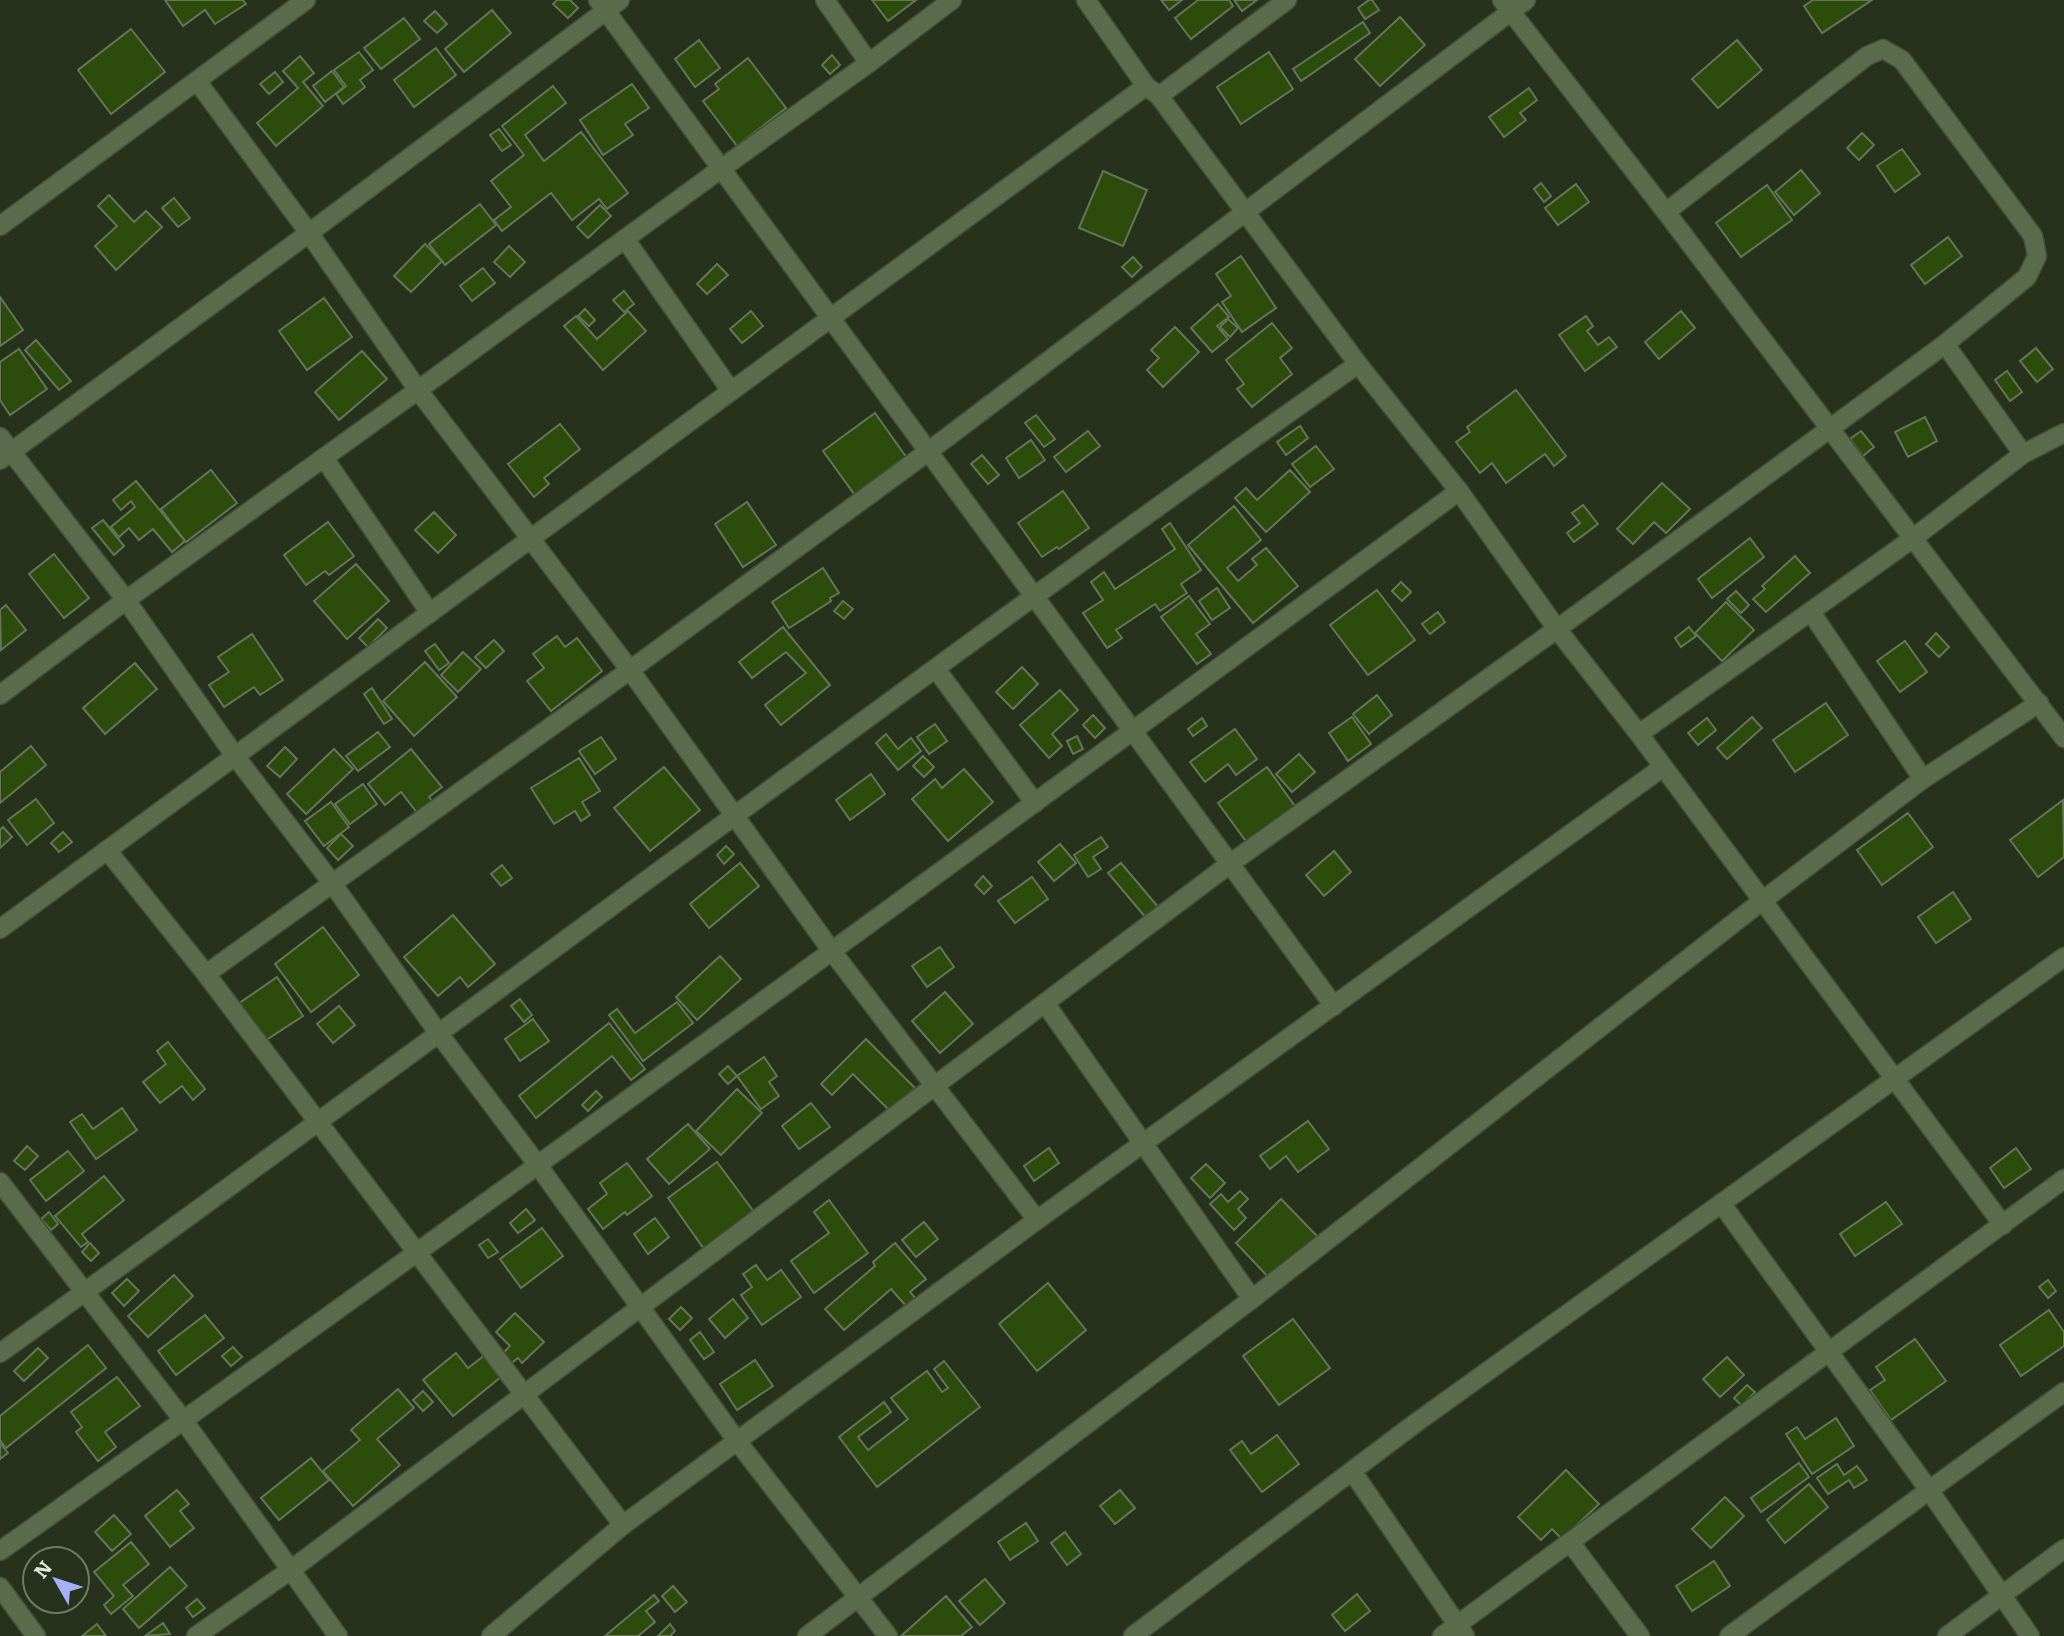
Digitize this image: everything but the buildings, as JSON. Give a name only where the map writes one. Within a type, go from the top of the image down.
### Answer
[{"type":"street","points":[[0,226],[306,0]]},
{"type":"street","points":[[825,0],[870,62]]},
{"type":"street","points":[[0,695],[126,600],[952,0]]},
{"type":"street","points":[[1086,0],[1358,364],[1459,491],[1557,629],[1663,766],[2003,1225]]},
{"type":"street","points":[[0,929],[731,391],[1153,91],[1287,0]]},
{"type":"street","points":[[206,974],[630,670],[929,451],[1245,211],[1506,6],[1526,0]]},
{"type":"street","points":[[888,1636],[737,1441],[537,1164],[439,1034],[332,883],[235,756],[126,600],[4,450],[309,233],[608,4],[831,319],[1334,1006]]},
{"type":"street","points":[[1506,6],[1666,212],[2064,738]]},
{"type":"street","points":[[196,1636],[292,1569],[1231,863],[1557,629],[1945,344],[2027,277],[2037,256],[2033,236],[1902,60],[1883,49],[1867,56],[1666,212]]},
{"type":"street","points":[[197,81],[309,233],[418,390],[630,670],[831,950],[1037,1220]]},
{"type":"street","points":[[625,239],[731,391]]},
{"type":"street","points":[[1945,344],[2023,454]]},
{"type":"street","points":[[0,1353],[1138,520],[1358,364]]},
{"type":"street","points":[[1639,734],[1912,539],[2023,454],[2064,432]]},
{"type":"street","points":[[324,458],[430,613]]},
{"type":"street","points":[[0,1551],[184,1421],[1035,803],[1459,491]]},
{"type":"street","points":[[1811,612],[1923,779]]},
{"type":"street","points":[[936,669],[1035,803]]},
{"type":"street","points":[[807,1636],[1252,1299],[1762,901],[1923,779],[2039,703]]},
{"type":"street","points":[[491,1636],[623,1525],[1037,1220],[1663,766]]},
{"type":"street","points":[[107,850],[206,974],[623,1525]]},
{"type":"street","points":[[1133,1636],[1352,1471],[2064,957]]},
{"type":"street","points":[[1045,1003],[1252,1299]]},
{"type":"street","points":[[1442,1636],[1461,1630],[1570,1542],[2064,1179]]},
{"type":"street","points":[[0,1181],[184,1421],[338,1636]]},
{"type":"street","points":[[1721,1203],[1929,1490],[2029,1636]]},
{"type":"street","points":[[1738,1633],[2064,1392]]},
{"type":"street","points":[[1352,1471],[1461,1630]]},
{"type":"street","points":[[1570,1542],[1640,1636]]},
{"type":"street","points":[[1947,1636],[2064,1549]]},
{"type":"street","points":[[0,1587],[36,1636]]}]
